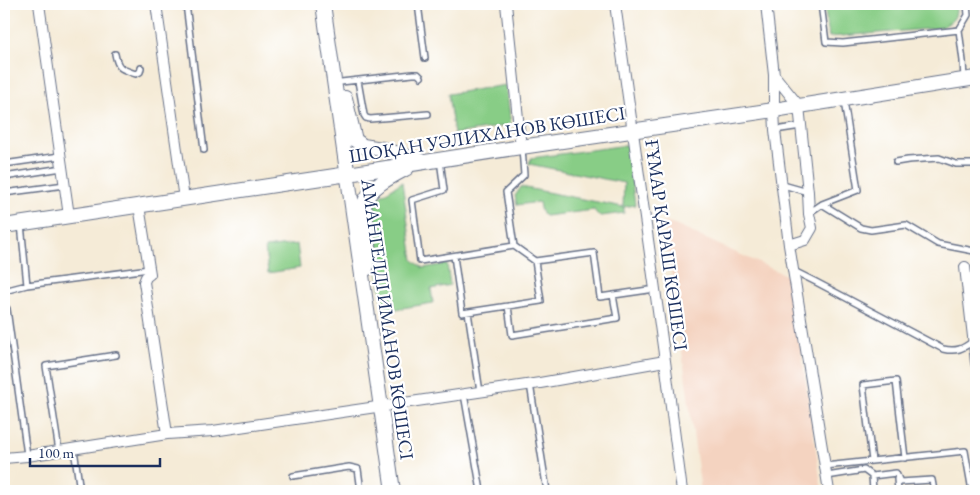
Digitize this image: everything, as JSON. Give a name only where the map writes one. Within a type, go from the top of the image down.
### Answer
[{"type":"main road","name":"АМАНГЕЛДІ ИМАНОВ КӨШЕСІ","points":[[314,4],[364,288],[384,491]]},
{"type":"main road","name":"АМАНГЕЛДІ ИМАНОВ КӨШЕСІ","points":[[323,4],[331,56],[344,175],[376,406],[393,491]]},
{"type":"main road","points":[[331,56],[342,82],[355,140],[363,146],[382,149],[419,163]]},
{"type":"main road","name":"ШОҚАН УӘЛИХАНОВ КӨШЕСІ","points":[[4,226],[774,110],[970,78]]},
{"type":"main road","points":[[364,288],[369,248],[364,204],[366,197],[372,190],[399,172],[419,163]]},
{"type":"street","points":[[39,4],[69,216]]},
{"type":"street","points":[[156,4],[184,199]]},
{"type":"street","points":[[506,4],[522,147]]},
{"type":"street","name":"ҒҰМАР ҚАРАШ КӨШЕСІ","points":[[615,4],[682,491]]},
{"type":"street","points":[[766,4],[774,75],[775,130],[790,245],[829,491]]},
{"type":"street","points":[[774,75],[798,106],[812,228],[805,240],[790,245]]},
{"type":"street","points":[[139,206],[150,274],[144,282],[167,434]]},
{"type":"street","points":[[965,267],[976,363]]},
{"type":"street","points":[[4,458],[28,456],[167,434],[212,431],[480,392],[665,361]]},
{"type":"lane","points":[[186,4],[204,150]]},
{"type":"lane","points":[[418,4],[425,58]]},
{"type":"lane","points":[[821,4],[826,42],[843,42],[959,30]]},
{"type":"lane","points":[[967,4],[968,14],[959,30],[963,61],[970,78]]},
{"type":"lane","points":[[115,54],[117,64],[122,69],[136,74],[140,72],[141,68]]},
{"type":"lane","points":[[342,82],[413,74],[418,74],[421,77]]},
{"type":"lane","points":[[358,81],[364,115],[370,120],[428,114]]},
{"type":"lane","points":[[809,214],[822,204],[858,190],[844,99]]},
{"type":"lane","points":[[775,130],[801,126]]},
{"type":"lane","points":[[514,246],[506,192],[524,175],[522,147]]},
{"type":"lane","points":[[4,164],[60,156]]},
{"type":"lane","points":[[896,162],[939,158],[956,164],[976,164]]},
{"type":"lane","points":[[440,160],[444,190],[412,200],[420,261],[514,246],[535,261],[594,252],[600,297],[655,289]]},
{"type":"lane","points":[[4,177],[62,168]]},
{"type":"lane","points":[[4,193],[64,185]]},
{"type":"lane","points":[[783,185],[808,192]]},
{"type":"lane","points":[[822,204],[862,228],[871,230],[906,225],[938,244],[974,251],[976,249]]},
{"type":"lane","points":[[21,223],[27,285]]},
{"type":"lane","points":[[454,256],[462,313],[541,301],[535,261]]},
{"type":"lane","points":[[4,291],[27,285],[149,269]]},
{"type":"lane","points":[[794,271],[943,349],[958,350],[974,341]]},
{"type":"lane","points":[[508,306],[512,335],[617,318],[613,295]]},
{"type":"lane","points":[[7,309],[28,456]]},
{"type":"lane","points":[[468,312],[480,392]]},
{"type":"lane","points":[[59,451],[46,366],[116,355]]},
{"type":"lane","points":[[872,461],[863,385],[896,381],[905,458]]},
{"type":"lane","points":[[530,384],[547,491]]},
{"type":"lane","points":[[464,394],[481,491]]},
{"type":"lane","points":[[74,449],[80,491]]},
{"type":"lane","points":[[826,471],[872,461],[965,451],[972,491]]},
{"type":"lane","points":[[293,476],[349,467],[358,469],[361,491]]},
{"type":"lane","points":[[826,471],[864,470],[872,476],[896,473]]},
{"type":"lane","points":[[896,473],[898,491]]},
{"type":"lane","points":[[896,473],[900,482],[932,480],[934,491]]},
{"type":"lane","points":[[872,476],[873,491]]},
{"type":"shaded area","points":[[664,220],[790,277],[822,491],[701,491]]},
{"type":"green space","points":[[824,4],[837,4],[838,7],[888,4],[956,4],[956,13],[953,19],[940,28],[829,37]]},
{"type":"green space","points":[[506,85],[511,125],[454,134],[448,94]]},
{"type":"green space","points":[[627,145],[635,205],[624,207],[624,213],[601,216],[594,210],[545,216],[541,211],[539,202],[517,205],[515,196],[521,187],[623,207],[624,183],[529,164],[531,158]]},
{"type":"green space","points":[[402,182],[413,260],[423,268],[447,264],[450,285],[431,289],[433,303],[384,311],[377,269],[379,253],[372,201]]},
{"type":"green space","points":[[297,244],[300,268],[268,273],[265,248]]}]
